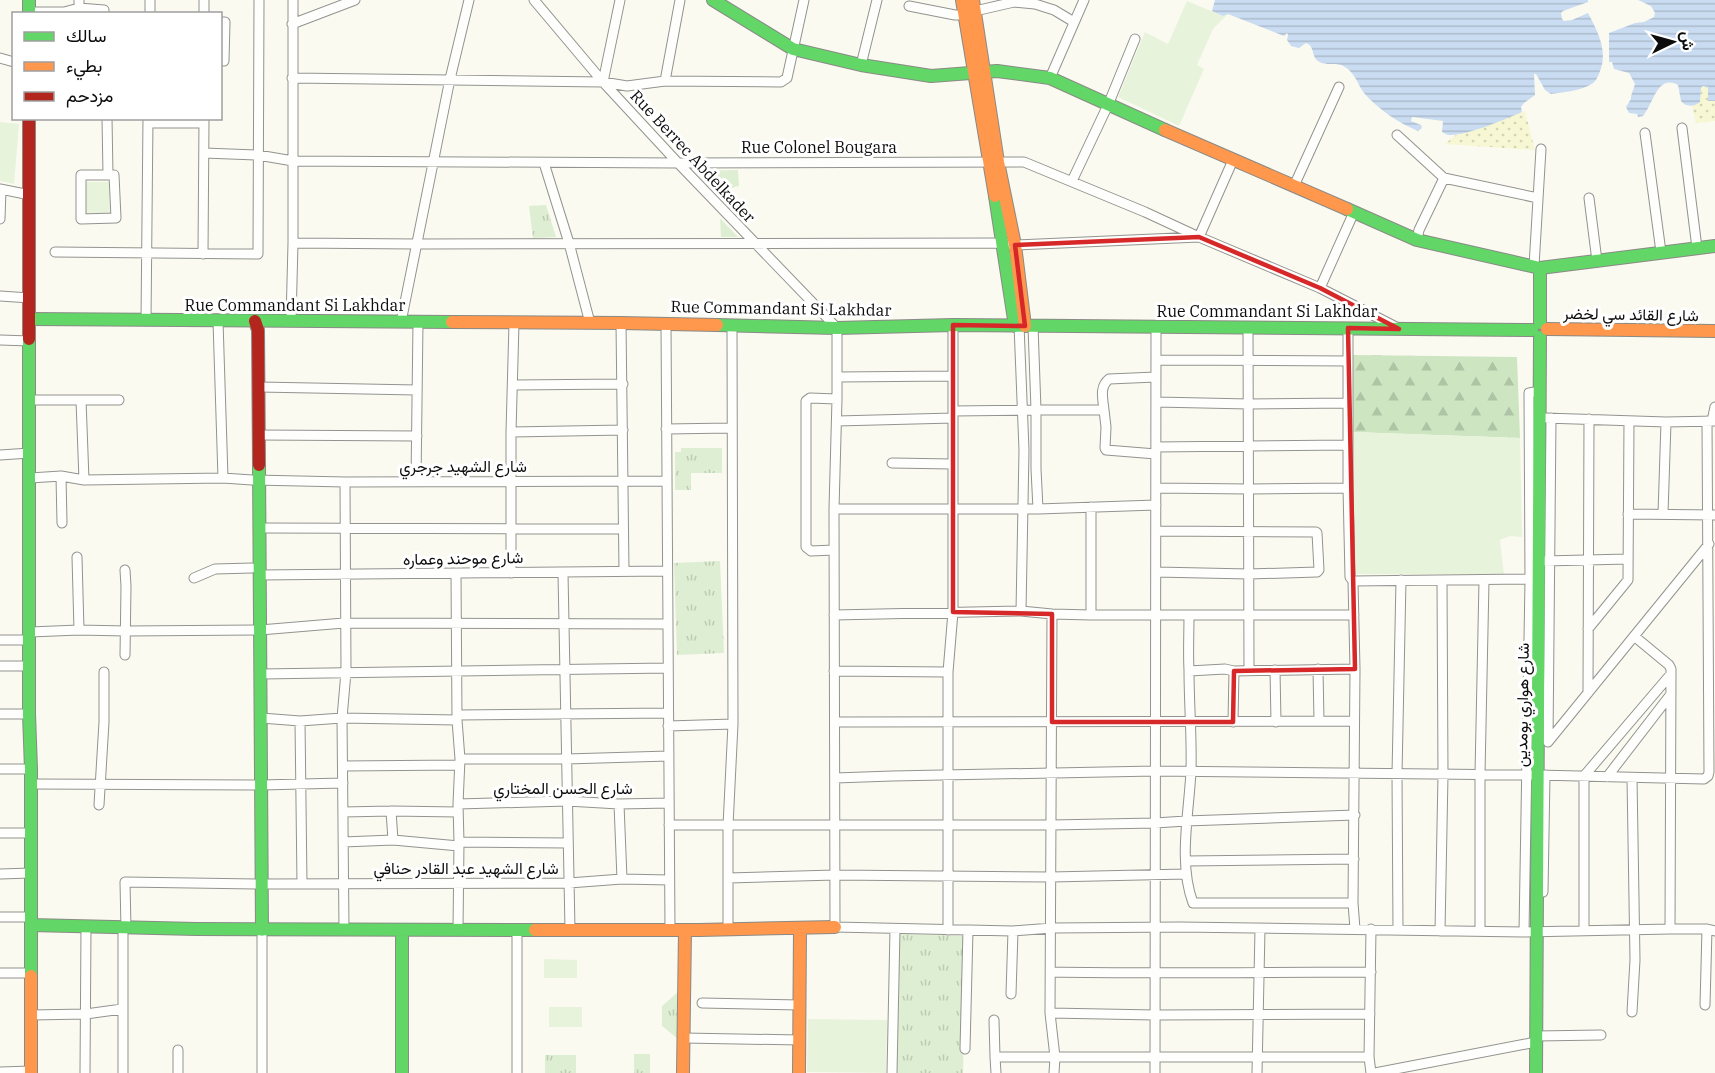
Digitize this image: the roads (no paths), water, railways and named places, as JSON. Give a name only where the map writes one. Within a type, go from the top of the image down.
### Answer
[{"type":"main road","points":[[713,0],[793,49],[861,65],[931,76],[997,71],[1050,78],[1417,240],[1537,267],[1715,246]]},
{"type":"main road","points":[[962,0],[971,9],[993,162],[1023,326]]},
{"type":"main road","points":[[29,120],[31,1072]]},
{"type":"main road","name":"شارع هواري بومدين","points":[[1536,1073],[1534,932],[1538,754],[1534,580],[1544,561],[1545,418],[1540,391],[1537,267]]},
{"type":"main road","name":"Rue Commandant Si Lakhdar","points":[[30,320],[621,323],[837,328],[953,325],[1540,330]]},
{"type":"main road","points":[[255,321],[258,330],[259,387],[256,480],[260,528],[256,572]]},
{"type":"main road","points":[[255,321],[252,330],[256,480],[259,930]]},
{"type":"main road","name":"شارع القائد سي لخضر","points":[[1540,330],[1715,331]]},
{"type":"main road","points":[[256,630],[261,675],[258,785]]},
{"type":"main road","points":[[31,921],[86,927],[259,930],[685,931],[835,927]]},
{"type":"main road","points":[[799,1073],[800,928]]},
{"type":"main road","points":[[394,1073],[399,930]]},
{"type":"main road","points":[[399,930],[402,1073]]},
{"type":"main road","points":[[683,1073],[685,931]]},
{"type":"street","points":[[55,252],[258,254],[260,0]]},
{"type":"street","points":[[291,321],[292,0]]},
{"type":"street","points":[[292,24],[355,0]]},
{"type":"street","points":[[401,322],[450,79],[469,0]]},
{"type":"street","name":"Rue Berrec Abdelkader","points":[[534,0],[603,82],[837,328]]},
{"type":"street","points":[[603,82],[620,0]]},
{"type":"street","points":[[665,81],[680,0]]},
{"type":"street","points":[[292,78],[603,82],[627,86],[665,81],[781,82],[787,78],[804,0]]},
{"type":"street","points":[[861,65],[877,0]]},
{"type":"street","points":[[1050,78],[1084,0]]},
{"type":"street","points":[[909,6],[955,15],[971,9],[1014,2],[1035,4],[1054,10],[1074,22]]},
{"type":"street","points":[[29,8],[64,12],[79,4],[104,10],[104,12]]},
{"type":"street","points":[[222,22],[225,22],[225,61],[222,61]]},
{"type":"street","points":[[1072,181],[1108,105],[1135,39]]},
{"type":"street","points":[[1294,186],[1339,87]]},
{"type":"street","points":[[107,120],[108,175]]},
{"type":"street","points":[[146,320],[148,121],[204,121],[203,254]]},
{"type":"street","points":[[1682,128],[1697,248]]},
{"type":"street","points":[[1645,133],[1662,252]]},
{"type":"street","points":[[1397,135],[1444,178],[1538,198]]},
{"type":"street","points":[[1537,267],[1541,148]]},
{"type":"street","name":"Rue Colonel Bougara","points":[[204,153],[258,155],[293,161],[1024,162],[1320,288],[1399,329]]},
{"type":"street","points":[[293,243],[1009,244],[1199,237],[1233,160]]},
{"type":"street","points":[[544,163],[569,243],[590,323]]},
{"type":"street","points":[[81,175],[108,175],[114,175],[116,218],[81,219],[81,175]]},
{"type":"street","points":[[1417,240],[1419,230],[1444,178]]},
{"type":"street","points":[[0,219],[1,189],[30,195]]},
{"type":"street","points":[[1588,198],[1597,261]]},
{"type":"street","points":[[1320,288],[1354,212]]},
{"type":"street","points":[[0,296],[30,298]]},
{"type":"street","points":[[218,321],[224,478]]},
{"type":"street","points":[[417,481],[418,322]]},
{"type":"street","points":[[511,573],[514,323]]},
{"type":"street","points":[[621,323],[624,571]]},
{"type":"street","points":[[666,324],[670,930]]},
{"type":"street","points":[[948,930],[948,672],[953,612],[953,325]]},
{"type":"street","points":[[728,930],[728,826],[733,724],[732,326]]},
{"type":"street","points":[[1023,326],[1036,410],[1038,509]]},
{"type":"street","points":[[1021,611],[1024,450],[1023,326]]},
{"type":"street","points":[[1155,1073],[1156,327]]},
{"type":"street","points":[[1248,327],[1250,670]]},
{"type":"street","points":[[837,328],[834,509],[835,927],[1013,931],[1052,928],[1534,932],[1670,928],[1711,930],[1705,1005]]},
{"type":"street","points":[[1348,328],[1348,488],[1355,669],[1353,903],[1355,929]]},
{"type":"street","points":[[0,340],[30,341]]},
{"type":"street","points":[[1156,360],[1348,361]]},
{"type":"street","points":[[837,378],[953,376]]},
{"type":"street","points":[[1156,377],[1109,379],[1104,383],[1102,393],[1106,450],[1110,452],[1249,446],[1348,445]]},
{"type":"street","points":[[513,385],[623,384]]},
{"type":"street","points":[[259,387],[417,390]]},
{"type":"street","points":[[1536,775],[1529,393],[1540,391]]},
{"type":"street","points":[[834,550],[811,551],[806,547],[806,401],[810,398],[837,399]]},
{"type":"street","points":[[30,400],[119,400]]},
{"type":"street","points":[[81,400],[84,480]]},
{"type":"street","points":[[1156,402],[1348,403]]},
{"type":"street","points":[[835,778],[1155,771],[1704,779],[1709,772],[1712,658],[1709,566],[1712,515],[1711,421],[1715,407]]},
{"type":"street","points":[[837,421],[1036,410],[1104,410]]},
{"type":"street","points":[[1545,418],[1665,422],[1711,421]]},
{"type":"street","points":[[1588,693],[1589,420]]},
{"type":"street","points":[[1588,629],[1628,580],[1629,421]]},
{"type":"street","points":[[1663,514],[1665,422]]},
{"type":"street","points":[[666,429],[731,428]]},
{"type":"street","points":[[511,432],[623,430]]},
{"type":"street","points":[[259,435],[417,436]]},
{"type":"street","points":[[0,455],[30,453]]},
{"type":"street","points":[[892,463],[952,464]]},
{"type":"street","points":[[61,476],[62,523]]},
{"type":"street","name":"شارع الشهيد جرجري","points":[[30,478],[61,476],[84,480],[224,478],[345,482],[666,481]]},
{"type":"street","points":[[344,930],[342,718],[346,672],[345,482]]},
{"type":"street","points":[[1156,488],[1348,488]]},
{"type":"street","points":[[834,509],[1038,509],[1156,505]]},
{"type":"street","points":[[1091,507],[1091,615]]},
{"type":"street","points":[[1628,514],[1712,515]]},
{"type":"street","points":[[260,528],[623,529]]},
{"type":"street","points":[[1156,531],[1316,532],[1319,570],[1317,572],[1249,574],[1156,573]]},
{"type":"street","points":[[1538,754],[1709,544]]},
{"type":"street","points":[[1701,553],[1709,566]]},
{"type":"street","points":[[77,557],[79,630]]},
{"type":"street","points":[[1548,742],[1544,561],[1628,559]]},
{"type":"street","name":"شارع موحند وعماره","points":[[194,578],[215,569],[344,574],[667,571]]},
{"type":"street","points":[[125,570],[125,655]]},
{"type":"street","points":[[563,573],[570,930]]},
{"type":"street","points":[[456,574],[457,718],[460,762],[458,930]]},
{"type":"street","points":[[1398,930],[1397,774],[1401,580]]},
{"type":"street","points":[[1353,581],[1534,580]]},
{"type":"street","points":[[1440,931],[1443,774],[1442,581]]},
{"type":"street","points":[[1480,931],[1484,581]]},
{"type":"street","points":[[834,615],[1021,611],[1052,614],[1156,616],[1354,615]]},
{"type":"street","points":[[1052,614],[1050,1013],[1055,1057],[1054,1073]]},
{"type":"street","points":[[1189,615],[1191,772],[1186,821],[1186,874],[1187,888],[1193,903],[1353,903]]},
{"type":"street","points":[[0,640],[79,630],[256,630],[344,623],[668,624]]},
{"type":"street","points":[[1634,636],[1669,665],[1671,674],[1670,928]]},
{"type":"street","points":[[0,666],[30,666]]},
{"type":"street","points":[[261,675],[668,668]]},
{"type":"street","points":[[1275,669],[1276,722]]},
{"type":"street","points":[[1318,669],[1319,721]]},
{"type":"street","points":[[1189,671],[1355,669]]},
{"type":"street","points":[[834,671],[948,672]]},
{"type":"street","points":[[1233,722],[1234,671]]},
{"type":"street","points":[[99,805],[104,722],[104,672]]},
{"type":"street","points":[[1584,930],[1584,776],[1671,674]]},
{"type":"street","points":[[1606,777],[1671,694]]},
{"type":"street","points":[[261,718],[300,721],[566,713],[668,713]]},
{"type":"street","points":[[0,714],[29,714]]},
{"type":"street","points":[[300,721],[302,884]]},
{"type":"street","points":[[834,722],[1354,721]]},
{"type":"street","points":[[668,726],[733,724]]},
{"type":"street","points":[[343,766],[669,756]]},
{"type":"street","points":[[0,769],[31,768]]},
{"type":"street","points":[[1632,778],[1635,960],[1632,1012]]},
{"type":"street","points":[[31,784],[343,783]]},
{"type":"street","name":"شارع الحسن المختاري","points":[[343,812],[567,801],[620,804],[669,802]]},
{"type":"street","points":[[620,804],[622,879]]},
{"type":"street","points":[[392,811],[393,840]]},
{"type":"street","points":[[669,825],[1051,825],[1355,815]]},
{"type":"street","points":[[0,833],[31,833]]},
{"type":"street","points":[[343,842],[393,840],[459,844],[568,843]]},
{"type":"street","points":[[1186,861],[1354,859]]},
{"type":"street","points":[[0,873],[31,873]]},
{"type":"street","points":[[728,878],[835,875],[1186,874]]},
{"type":"street","name":"شارع الشهيد عبد القادر حنافي","points":[[124,928],[125,882],[302,884],[569,883],[622,879],[669,880]]},
{"type":"street","points":[[0,917],[31,921]]},
{"type":"street","points":[[85,1073],[86,927]]},
{"type":"street","points":[[123,1073],[124,928]]},
{"type":"street","points":[[892,1073],[895,928]]},
{"type":"street","points":[[1257,1073],[1260,929]]},
{"type":"street","points":[[1371,929],[1369,1058],[1373,1073],[1432,1063],[1536,1039],[1601,1035]]},
{"type":"street","points":[[259,930],[262,1073]]},
{"type":"street","points":[[516,930],[517,1073]]},
{"type":"street","points":[[964,1049],[968,930]]},
{"type":"street","points":[[1011,994],[1013,931]]},
{"type":"street","points":[[1051,972],[1155,974],[1371,972]]},
{"type":"street","points":[[0,973],[30,973]]},
{"type":"street","points":[[702,1003],[800,1005]]},
{"type":"street","points":[[31,1015],[86,1014],[122,1009]]},
{"type":"street","points":[[1050,1013],[1370,1014]]},
{"type":"street","points":[[994,1020],[996,1073]]},
{"type":"street","points":[[684,1038],[800,1040]]},
{"type":"street","points":[[177,1050],[178,1073]]},
{"type":"street","points":[[995,1057],[1369,1058]]},
{"type":"street","points":[[1432,1063],[1432,1073]]},
{"type":"street","points":[[0,1071],[31,1072]]},
{"type":"water","points":[[1215,0],[1588,0],[1588,2],[1563,11],[1562,19],[1572,20],[1588,13],[1601,42],[1602,64],[1593,83],[1567,92],[1551,94],[1545,90],[1534,74],[1535,95],[1524,103],[1521,107],[1522,112],[1487,126],[1448,135],[1442,132],[1443,121],[1412,117],[1411,121],[1421,125],[1422,128],[1418,131],[1396,120],[1376,105],[1345,67],[1318,61],[1309,44],[1306,43],[1299,48],[1291,46],[1287,40],[1287,33],[1284,36],[1228,14],[1223,16],[1212,11]]},
{"type":"water","points":[[1638,0],[1715,0],[1715,101],[1708,101],[1708,87],[1703,86],[1700,102],[1687,105],[1681,101],[1678,85],[1665,83],[1657,91],[1643,116],[1638,117],[1637,114],[1629,113],[1626,107],[1635,84],[1629,73],[1614,69],[1612,62],[1609,62],[1609,33],[1654,17],[1655,13],[1651,6]]}]
